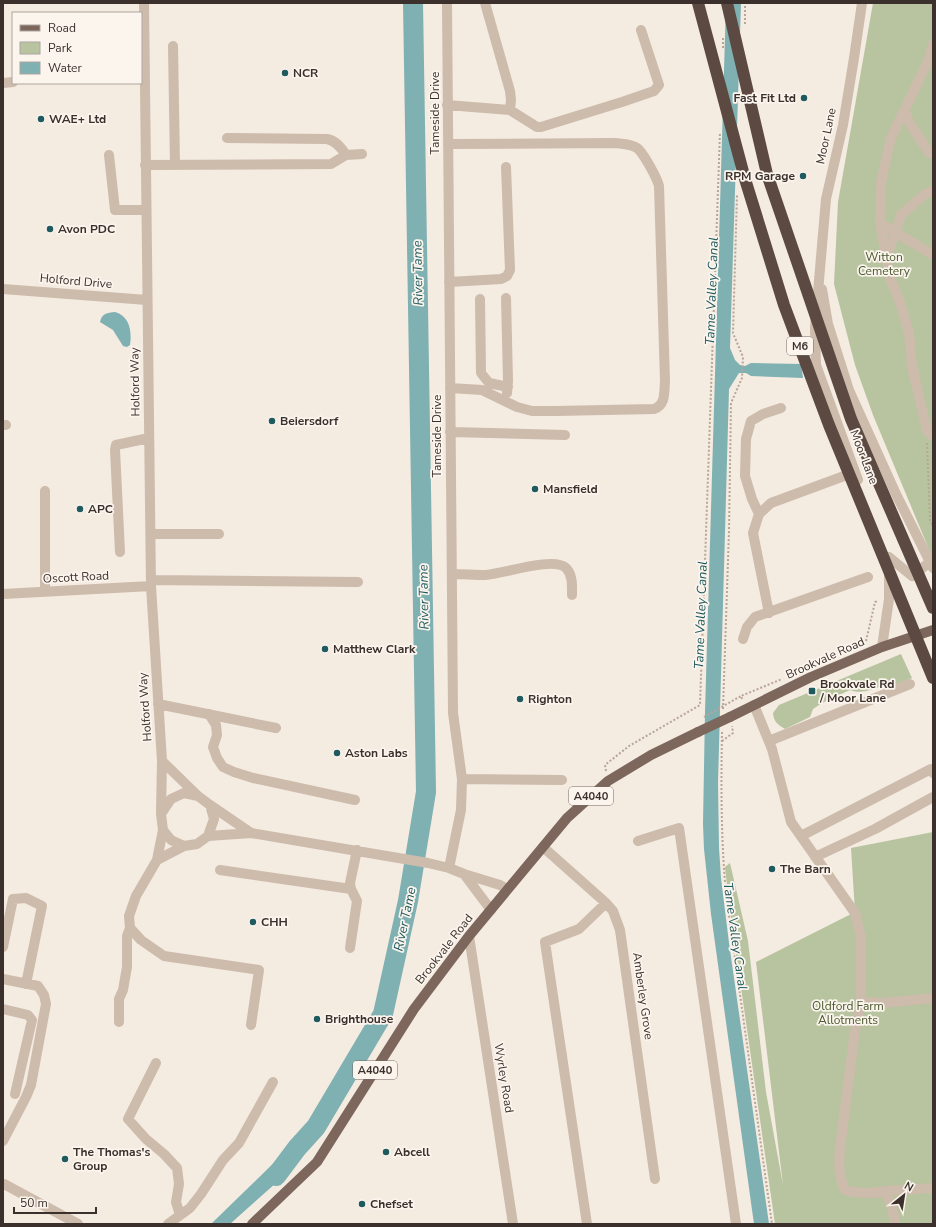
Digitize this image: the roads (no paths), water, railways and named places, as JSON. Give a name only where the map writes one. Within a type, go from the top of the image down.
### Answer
[{"type":"highway","name":"M6","points":[[698,3],[745,179],[784,305],[832,433],[933,678]]},
{"type":"highway","name":"M6","points":[[727,3],[770,181],[851,419],[933,608]]},
{"type":"main road","name":"Brookvale Road","points":[[252,1224],[317,1162],[414,1009],[469,936],[567,818],[608,781],[651,756],[698,732],[727,714],[743,711],[811,677],[882,647],[933,630]]},
{"type":"street","name":"Holford Way","points":[[144,3],[151,583],[162,761],[162,814]]},
{"type":"street","name":"Tameside Drive","points":[[447,3],[453,713],[462,779],[461,810],[449,868]]},
{"type":"street","points":[[485,3],[510,91],[510,110]]},
{"type":"street","name":"Moor Lane","points":[[862,3],[843,125],[826,199],[815,327],[816,365],[855,472],[890,557],[889,599],[882,647]]},
{"type":"street","points":[[447,105],[510,110],[537,127],[542,128],[654,91],[659,85],[641,30]]},
{"type":"street","points":[[930,434],[912,366],[908,333],[900,302],[890,278],[880,223],[881,182],[891,138],[931,58],[933,44]]},
{"type":"street","points":[[173,46],[175,164]]},
{"type":"street","points":[[905,111],[909,122],[929,153],[933,154]]},
{"type":"street","points":[[227,138],[327,139],[342,148],[346,155]]},
{"type":"street","points":[[448,144],[616,143],[630,145],[639,151],[657,180],[659,186],[665,381],[662,404],[654,409],[532,411],[517,407],[506,400],[482,390],[450,388]]},
{"type":"street","points":[[145,164],[331,164],[346,155],[362,154]]},
{"type":"street","points":[[110,155],[115,210],[146,210]]},
{"type":"street","points":[[449,282],[501,279],[507,276],[510,270],[506,167]]},
{"type":"street","points":[[886,259],[901,215],[925,194],[933,191]]},
{"type":"street","points":[[880,223],[933,255]]},
{"type":"street","name":"Moor Lane","points":[[820,276],[828,324],[849,390],[896,494],[931,565]]},
{"type":"street","name":"Holford Drive","points":[[3,289],[147,300]]},
{"type":"street","points":[[506,298],[508,387],[506,400]]},
{"type":"street","points":[[480,299],[481,372],[489,383],[508,387]]},
{"type":"street","points":[[816,365],[839,359]]},
{"type":"street","points":[[760,514],[752,500],[745,476],[746,439],[751,421],[763,414],[781,408]]},
{"type":"street","points":[[450,432],[565,435]]},
{"type":"street","points":[[120,552],[116,445],[149,438]]},
{"type":"street","points":[[768,613],[754,533],[760,514],[771,503],[855,472]]},
{"type":"street","points":[[45,491],[50,592]]},
{"type":"street","points":[[151,534],[219,534]]},
{"type":"street","points":[[890,557],[912,576],[931,565]]},
{"type":"street","points":[[452,574],[486,575],[536,565],[560,565],[565,567],[571,576],[572,595]]},
{"type":"street","points":[[743,640],[747,627],[755,617],[868,577]]},
{"type":"street","name":"Oscott Road","points":[[3,594],[50,592],[151,583],[358,582]]},
{"type":"street","points":[[769,741],[910,684]]},
{"type":"street","points":[[158,704],[276,728]]},
{"type":"street","points":[[754,705],[769,741],[791,822],[854,913],[862,949],[861,1002],[855,1031],[840,1148],[840,1181],[845,1190],[854,1193],[870,1194],[885,1191],[933,1188]]},
{"type":"street","points":[[209,714],[216,725],[217,735],[213,747],[217,758],[223,767],[253,778],[355,800]]},
{"type":"street","points":[[162,761],[198,796],[251,833]]},
{"type":"street","points":[[801,836],[931,769],[933,773]]},
{"type":"street","points":[[462,779],[562,780]]},
{"type":"street","points":[[119,1022],[119,999],[123,990],[127,967],[127,936],[130,928],[129,916],[136,896],[157,860],[163,830],[162,814],[171,799],[184,793],[198,796]]},
{"type":"street","points":[[815,857],[875,829],[933,797]]},
{"type":"street","points":[[208,836],[214,820],[210,805]]},
{"type":"street","points":[[638,841],[679,828],[736,1224]]},
{"type":"street","points":[[163,830],[170,840],[184,846]]},
{"type":"street","points":[[157,860],[184,846],[197,844],[208,836],[251,833],[428,863],[449,868],[500,885],[507,889]]},
{"type":"street","name":"Amberley Grove","points":[[543,847],[606,902],[613,911],[620,930],[655,1179]]},
{"type":"street","points":[[350,948],[357,901],[351,889],[350,883],[356,850]]},
{"type":"street","points":[[220,870],[351,889]]},
{"type":"street","points":[[464,874],[491,910]]},
{"type":"street","points":[[3,947],[12,899],[26,898],[42,906],[26,984]]},
{"type":"street","points":[[587,1224],[545,942],[579,928],[606,902]]},
{"type":"street","points":[[130,928],[141,940],[164,956],[259,970],[251,1025]]},
{"type":"street","name":"Wyrley Road","points":[[469,936],[513,1224]]},
{"type":"street","points":[[3,979],[38,986],[44,995],[46,1004],[30,1085],[3,1141]]},
{"type":"street","points":[[861,1002],[883,1003],[933,998]]},
{"type":"street","points":[[3,1009],[28,1015],[32,1020],[15,1094]]},
{"type":"street","points":[[156,1063],[128,1119],[146,1139],[164,1154],[177,1168],[179,1184],[176,1202],[180,1215]]},
{"type":"street","points":[[171,1223],[190,1208],[201,1194],[223,1160],[238,1143],[274,1082]]},
{"type":"street","points":[[3,1186],[4,1184],[78,1224]]},
{"type":"street","points":[[885,1191],[890,1200],[895,1224]]},
{"type":"water","points":[[726,3],[741,3],[730,348],[735,360],[740,365],[745,366],[751,363],[801,364],[803,378],[751,376],[746,373],[739,373],[729,389],[718,782],[719,848],[729,943],[769,1224],[754,1224],[711,914],[704,849],[703,824]]},
{"type":"water","points":[[115,312],[124,317],[129,325],[131,340],[130,345],[127,347],[123,346],[113,330],[100,322],[107,313]]},
{"type":"water","points":[[286,1151],[301,1157],[285,1175],[230,1224],[211,1224]]},
{"type":"waterway","name":"River Tame","points":[[276,1176],[297,1148],[316,1127],[383,1014],[408,901],[426,792],[413,3]]},
{"type":"place","name":"NCR","points":[[285,73]]},
{"type":"place","name":"Fast Fit Ltd","points":[[804,98]]},
{"type":"place","name":"WAE+ Ltd","points":[[41,119]]},
{"type":"place","name":"RPM Garage","points":[[803,176]]},
{"type":"place","name":"Avon PDC","points":[[50,229]]},
{"type":"place","name":"Beiersdorf","points":[[272,421]]},
{"type":"place","name":"Mansfield","points":[[535,489]]},
{"type":"place","name":"APC","points":[[80,509]]},
{"type":"place","name":"Matthew Clark","points":[[325,649]]},
{"type":"place","name":"Brookvale Rd / Moor Lane","points":[[812,691]]},
{"type":"place","name":"Righton","points":[[520,699]]},
{"type":"place","name":"Aston Labs","points":[[337,753]]},
{"type":"place","name":"The Barn","points":[[772,869]]},
{"type":"place","name":"CHH","points":[[253,922]]},
{"type":"place","name":"Brighthouse","points":[[317,1019]]},
{"type":"place","name":"Abcell","points":[[386,1152]]},
{"type":"place","name":"The Thomas's Group","points":[[65,1159]]},
{"type":"place","name":"Chefset","points":[[362,1204]]},
{"type":"park label","name":"Witton Cemetery","points":[[884,264]]},
{"type":"park label","name":"Oldford Farm Allotments","points":[[848,1013]]},
{"type":"water label","name":"Tame Valley Canal","points":[[711,291]]},
{"type":"water label","name":"Tame Valley Canal","points":[[700,615]]},
{"type":"water label","name":"Tame Valley Canal","points":[[736,936]]}]
